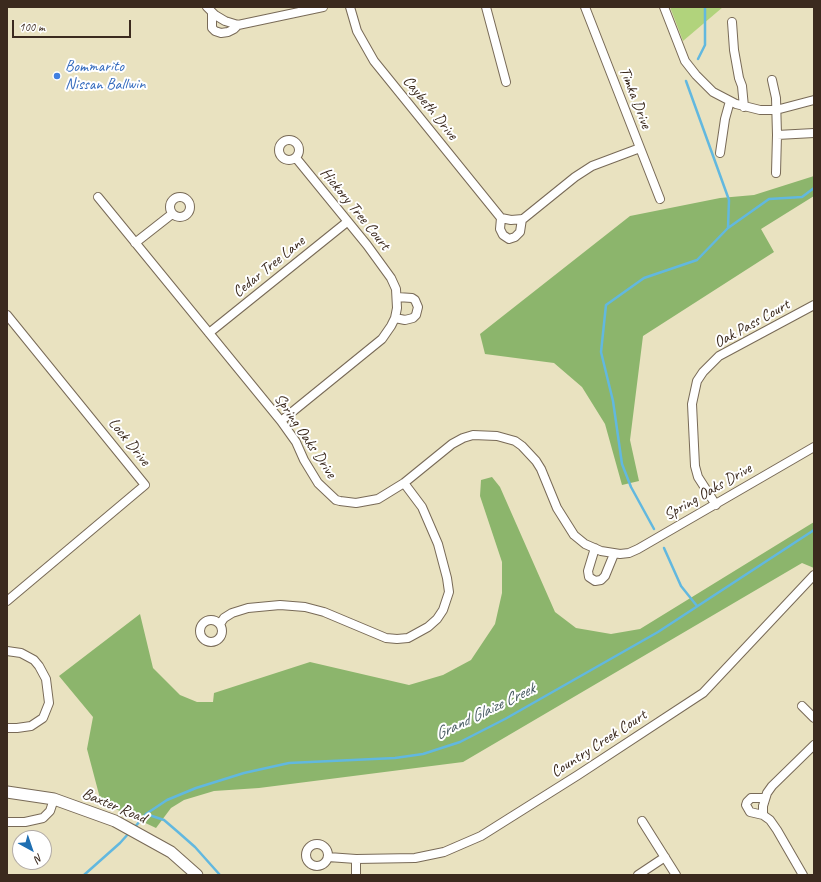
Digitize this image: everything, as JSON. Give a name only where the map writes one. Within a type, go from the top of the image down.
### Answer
[{"type":"main road","name":"Baxter Road","points":[[7,792],[54,799],[115,821],[172,852],[197,875]]},
{"type":"street","points":[[210,10],[225,21],[238,24],[323,7]]},
{"type":"street","name":"Caybeth Drive","points":[[350,7],[357,31],[374,61],[501,218],[500,229],[502,235],[509,239],[515,237],[520,232],[522,219]]},
{"type":"street","points":[[486,7],[506,82]]},
{"type":"street","name":"Timka Drive","points":[[585,7],[660,199]]},
{"type":"street","points":[[664,7],[685,61],[696,76],[713,92],[730,101],[760,110],[776,110],[814,100]]},
{"type":"street","points":[[210,10],[212,28],[215,31],[221,33],[228,32],[238,24]]},
{"type":"street","points":[[732,22],[734,50],[742,86],[744,106]]},
{"type":"street","points":[[772,80],[776,98],[776,173]]},
{"type":"street","points":[[720,153],[725,119],[730,101]]},
{"type":"street","points":[[777,135],[814,133]]},
{"type":"street","points":[[501,218],[512,220],[522,219],[575,177],[592,166],[640,148]]},
{"type":"street","name":"Hickory Tree Court","points":[[296,158],[346,222],[367,245],[391,278],[396,289],[397,297]]},
{"type":"street","name":"Spring Oaks Drive","points":[[98,197],[281,421],[296,442],[304,460],[318,483],[336,500],[347,503],[368,502],[378,499],[404,483],[442,451],[463,438],[474,435],[507,438],[522,446],[536,461],[541,469],[559,513],[574,535],[586,544],[595,548],[614,554],[629,553],[716,505],[814,447]]},
{"type":"street","points":[[135,243],[172,214]]},
{"type":"street","name":"Cedar Tree Lane","points":[[209,333],[346,222]]},
{"type":"street","points":[[281,421],[382,339],[392,326],[395,318],[397,297],[412,298],[418,307],[413,318],[405,320],[395,318]]},
{"type":"street","name":"Oak Pass Court","points":[[716,505],[698,477],[695,466],[692,404],[697,381],[703,372],[719,356],[814,305]]},
{"type":"street","name":"Lock Drive","points":[[7,315],[145,485],[7,601]]},
{"type":"street","points":[[220,624],[224,618],[232,613],[248,608],[280,605],[305,606],[324,612],[386,638],[408,638],[428,627],[437,619],[443,610],[449,592],[447,578],[438,544],[422,507],[404,483]]},
{"type":"street","points":[[595,548],[588,571],[589,577],[595,580],[601,580],[605,576],[614,554]]},
{"type":"street","name":"Country Creek Court","points":[[328,857],[356,859],[415,858],[434,855],[455,848],[481,836],[704,693],[814,575]]},
{"type":"street","points":[[7,651],[21,653],[34,660],[39,666],[46,679],[49,703],[43,718],[31,726],[7,728]]},
{"type":"street","points":[[802,706],[814,718]]},
{"type":"street","points":[[803,875],[770,820],[764,806],[767,793],[772,786],[814,745]]},
{"type":"street","points":[[7,822],[25,822],[43,818],[50,811],[54,799]]},
{"type":"street","points":[[642,821],[676,875]]},
{"type":"street","points":[[638,875],[665,857]]},
{"type":"street","points":[[356,859],[356,875]]},
{"type":"green space","points":[[670,7],[723,7],[683,41]]},
{"type":"green space","points":[[814,176],[814,196],[761,229],[774,252],[643,336],[630,440],[639,481],[622,485],[605,424],[582,387],[554,363],[485,354],[480,334],[630,216],[720,198],[754,195]]},
{"type":"green space","points":[[492,477],[500,487],[555,612],[576,628],[611,634],[640,629],[814,522],[814,568],[802,563],[463,762],[259,788],[214,791],[184,800],[171,808],[156,828],[101,802],[87,749],[93,717],[59,676],[140,614],[153,668],[180,695],[197,702],[213,702],[214,693],[310,662],[409,685],[443,675],[471,660],[495,624],[502,593],[502,562],[480,496],[481,480]]},
{"type":"waterway","points":[[698,59],[705,45],[705,7]]},
{"type":"waterway","points":[[654,529],[631,487],[622,464],[613,401],[601,352],[606,305],[644,278],[697,260],[728,228],[729,200],[686,81]]},
{"type":"waterway","points":[[728,228],[769,199],[802,197],[814,188]]},
{"type":"waterway","name":"Grand Glaize Creek","points":[[134,828],[146,814],[167,800],[196,788],[244,773],[289,763],[395,758],[423,754],[460,742],[505,719],[658,632],[814,530]]},
{"type":"waterway","points":[[664,548],[681,586],[697,606]]},
{"type":"waterway","points":[[146,814],[164,820],[195,847],[220,875]]},
{"type":"waterway","name":"Grand Glaize Creek","points":[[84,875],[129,833]]},
{"type":"place","name":"Bommarito Nissan Ballwin","points":[[57,76]]}]
